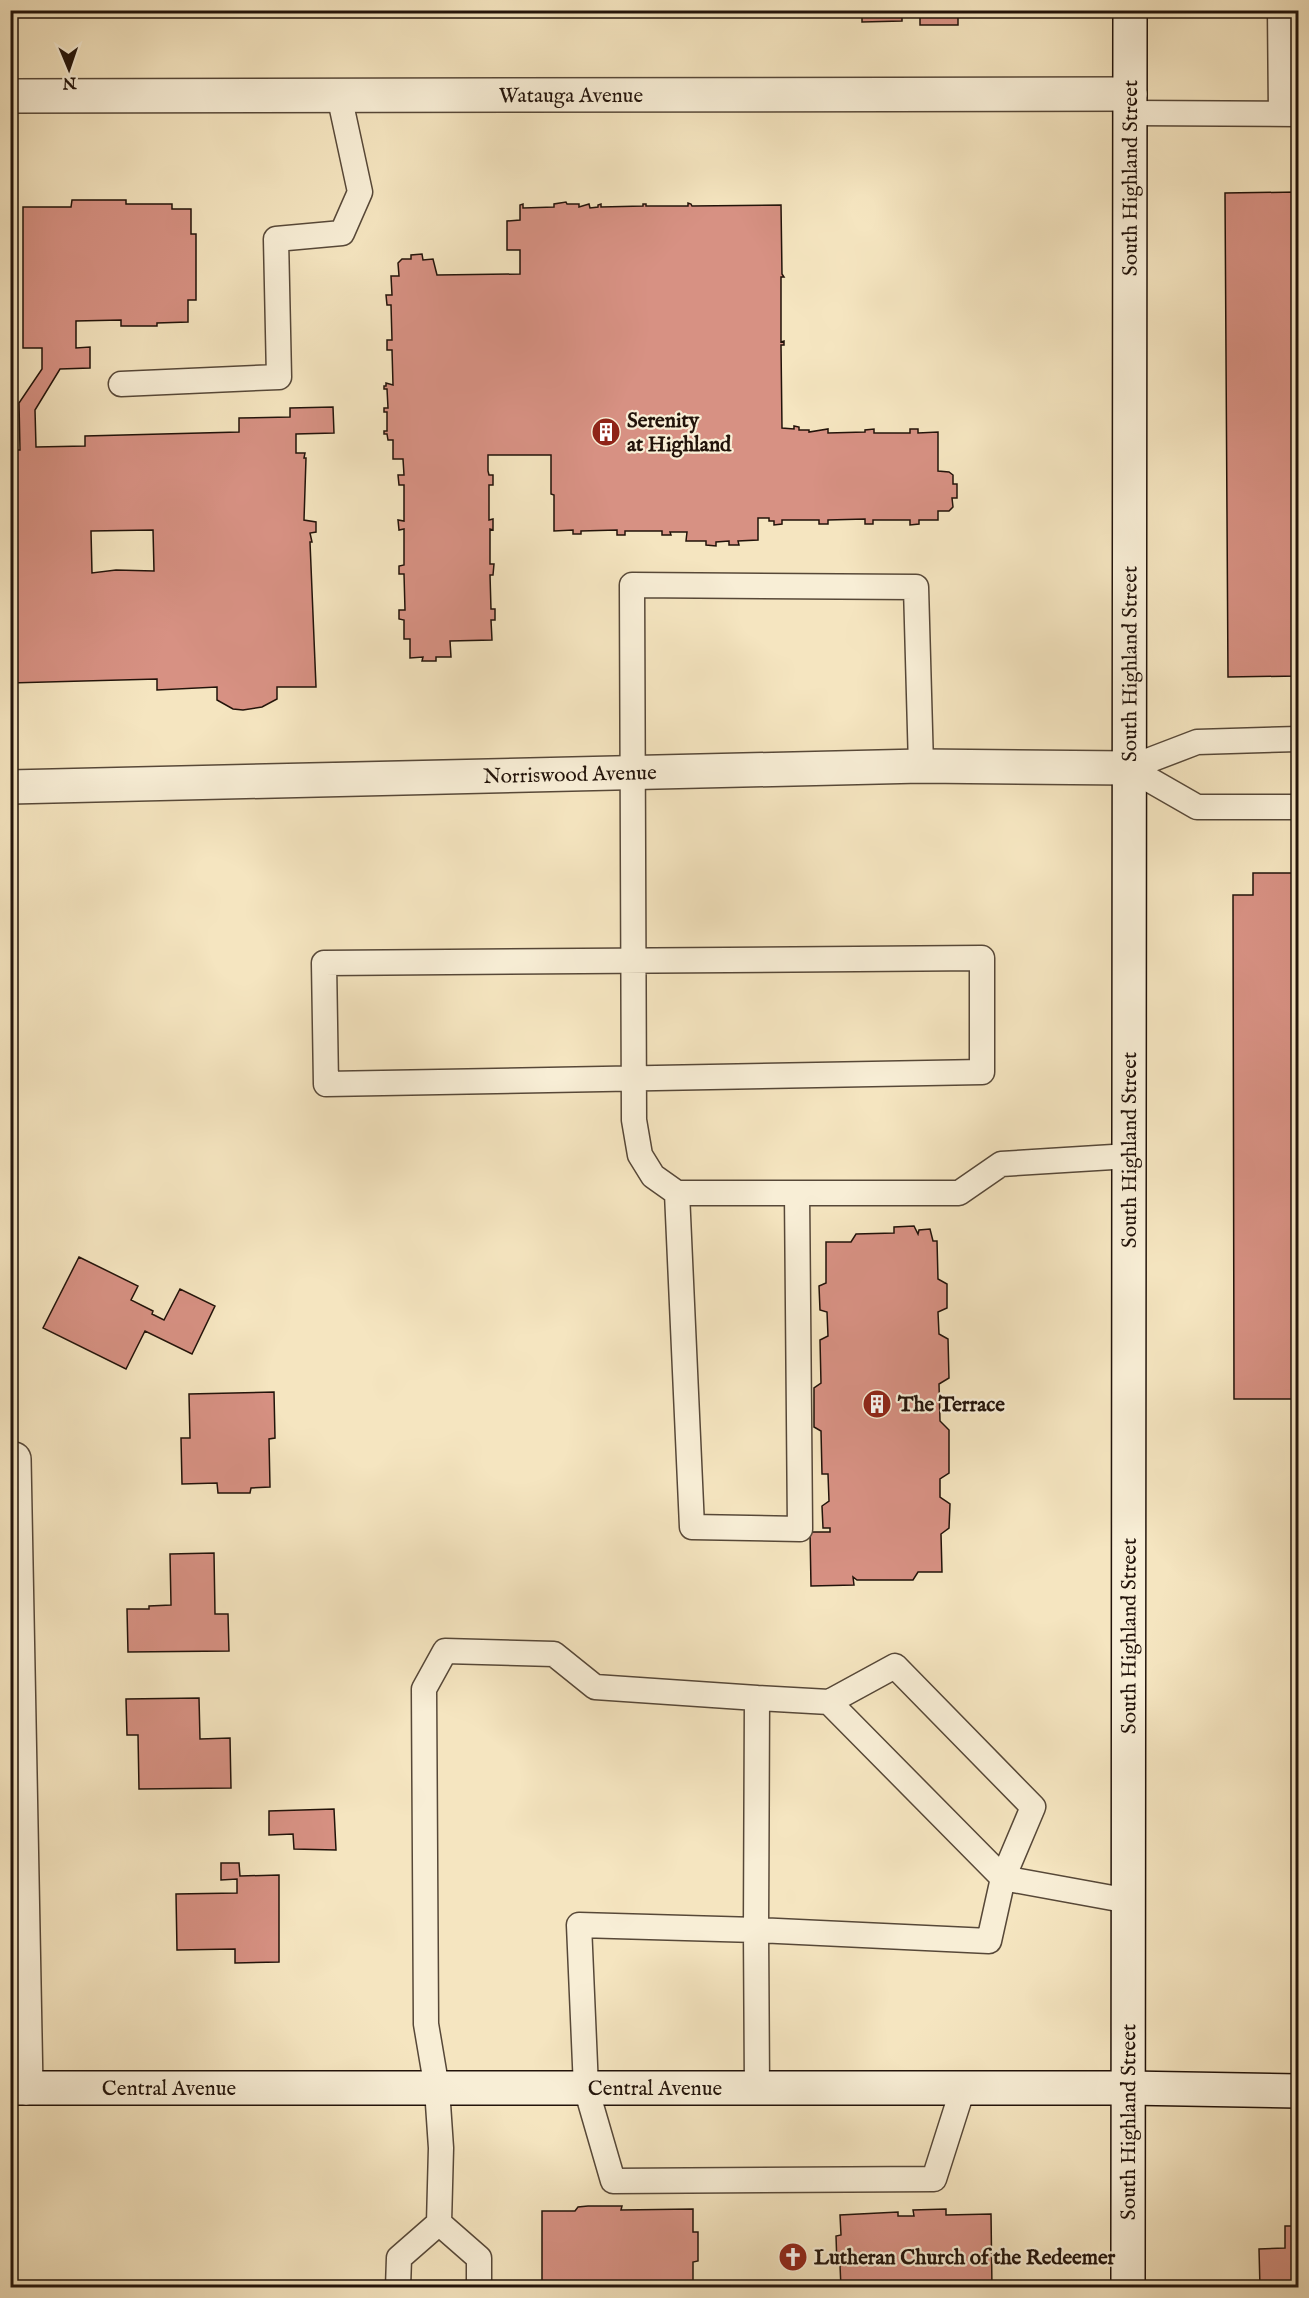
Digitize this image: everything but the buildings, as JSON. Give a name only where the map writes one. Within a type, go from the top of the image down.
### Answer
[{"type":"main road","name":"South Highland Street","points":[[1128,2288],[1130,10]]},
{"type":"main road","name":"Watauga Avenue","points":[[10,96],[339,95],[1130,103]]},
{"type":"main road","name":"Norriswood Avenue","points":[[10,787],[921,766],[1129,768]]},
{"type":"main road","points":[[14,1459],[18,2088]]},
{"type":"main road","name":"Central Avenue","points":[[18,2088],[1128,2088],[1299,2091]]},
{"type":"lane","points":[[1130,103],[1290,114],[1280,10]]},
{"type":"lane","points":[[121,384],[279,377],[276,239],[342,232],[360,192],[339,95]]},
{"type":"lane","points":[[921,766],[916,587],[632,585],[633,1079],[634,1120],[640,1155],[653,1176],[677,1192],[797,1193],[959,1193],[1001,1164],[1130,1156]]},
{"type":"lane","points":[[1129,768],[1197,742],[1299,739]]},
{"type":"lane","points":[[1129,768],[1197,807],[1299,807]]},
{"type":"lane","points":[[982,958],[982,1072],[326,1084],[324,963],[632,961],[982,958]]},
{"type":"lane","points":[[677,1192],[692,1527],[800,1529],[797,1193]]},
{"type":"lane","points":[[398,2288],[399,2258],[439,2223],[441,2148],[437,2089],[426,2024],[424,1689],[445,1651],[555,1654],[595,1688],[829,1702],[896,1666],[1033,1807],[1003,1878],[989,1941],[756,1930],[579,1925],[586,2088],[613,2181],[934,2179],[963,2088]]},
{"type":"lane","points":[[757,1698],[757,2088]]},
{"type":"lane","points":[[829,1702],[1003,1878],[1129,1900]]},
{"type":"lane","points":[[439,2223],[479,2258],[479,2288]]},
{"type":"place","name":"Serenity at Highland","points":[[606,432]]},
{"type":"place","name":"The Terrace","points":[[877,1404]]},
{"type":"place","name":"Lutheran Church of the Redeemer","points":[[793,2257]]}]
